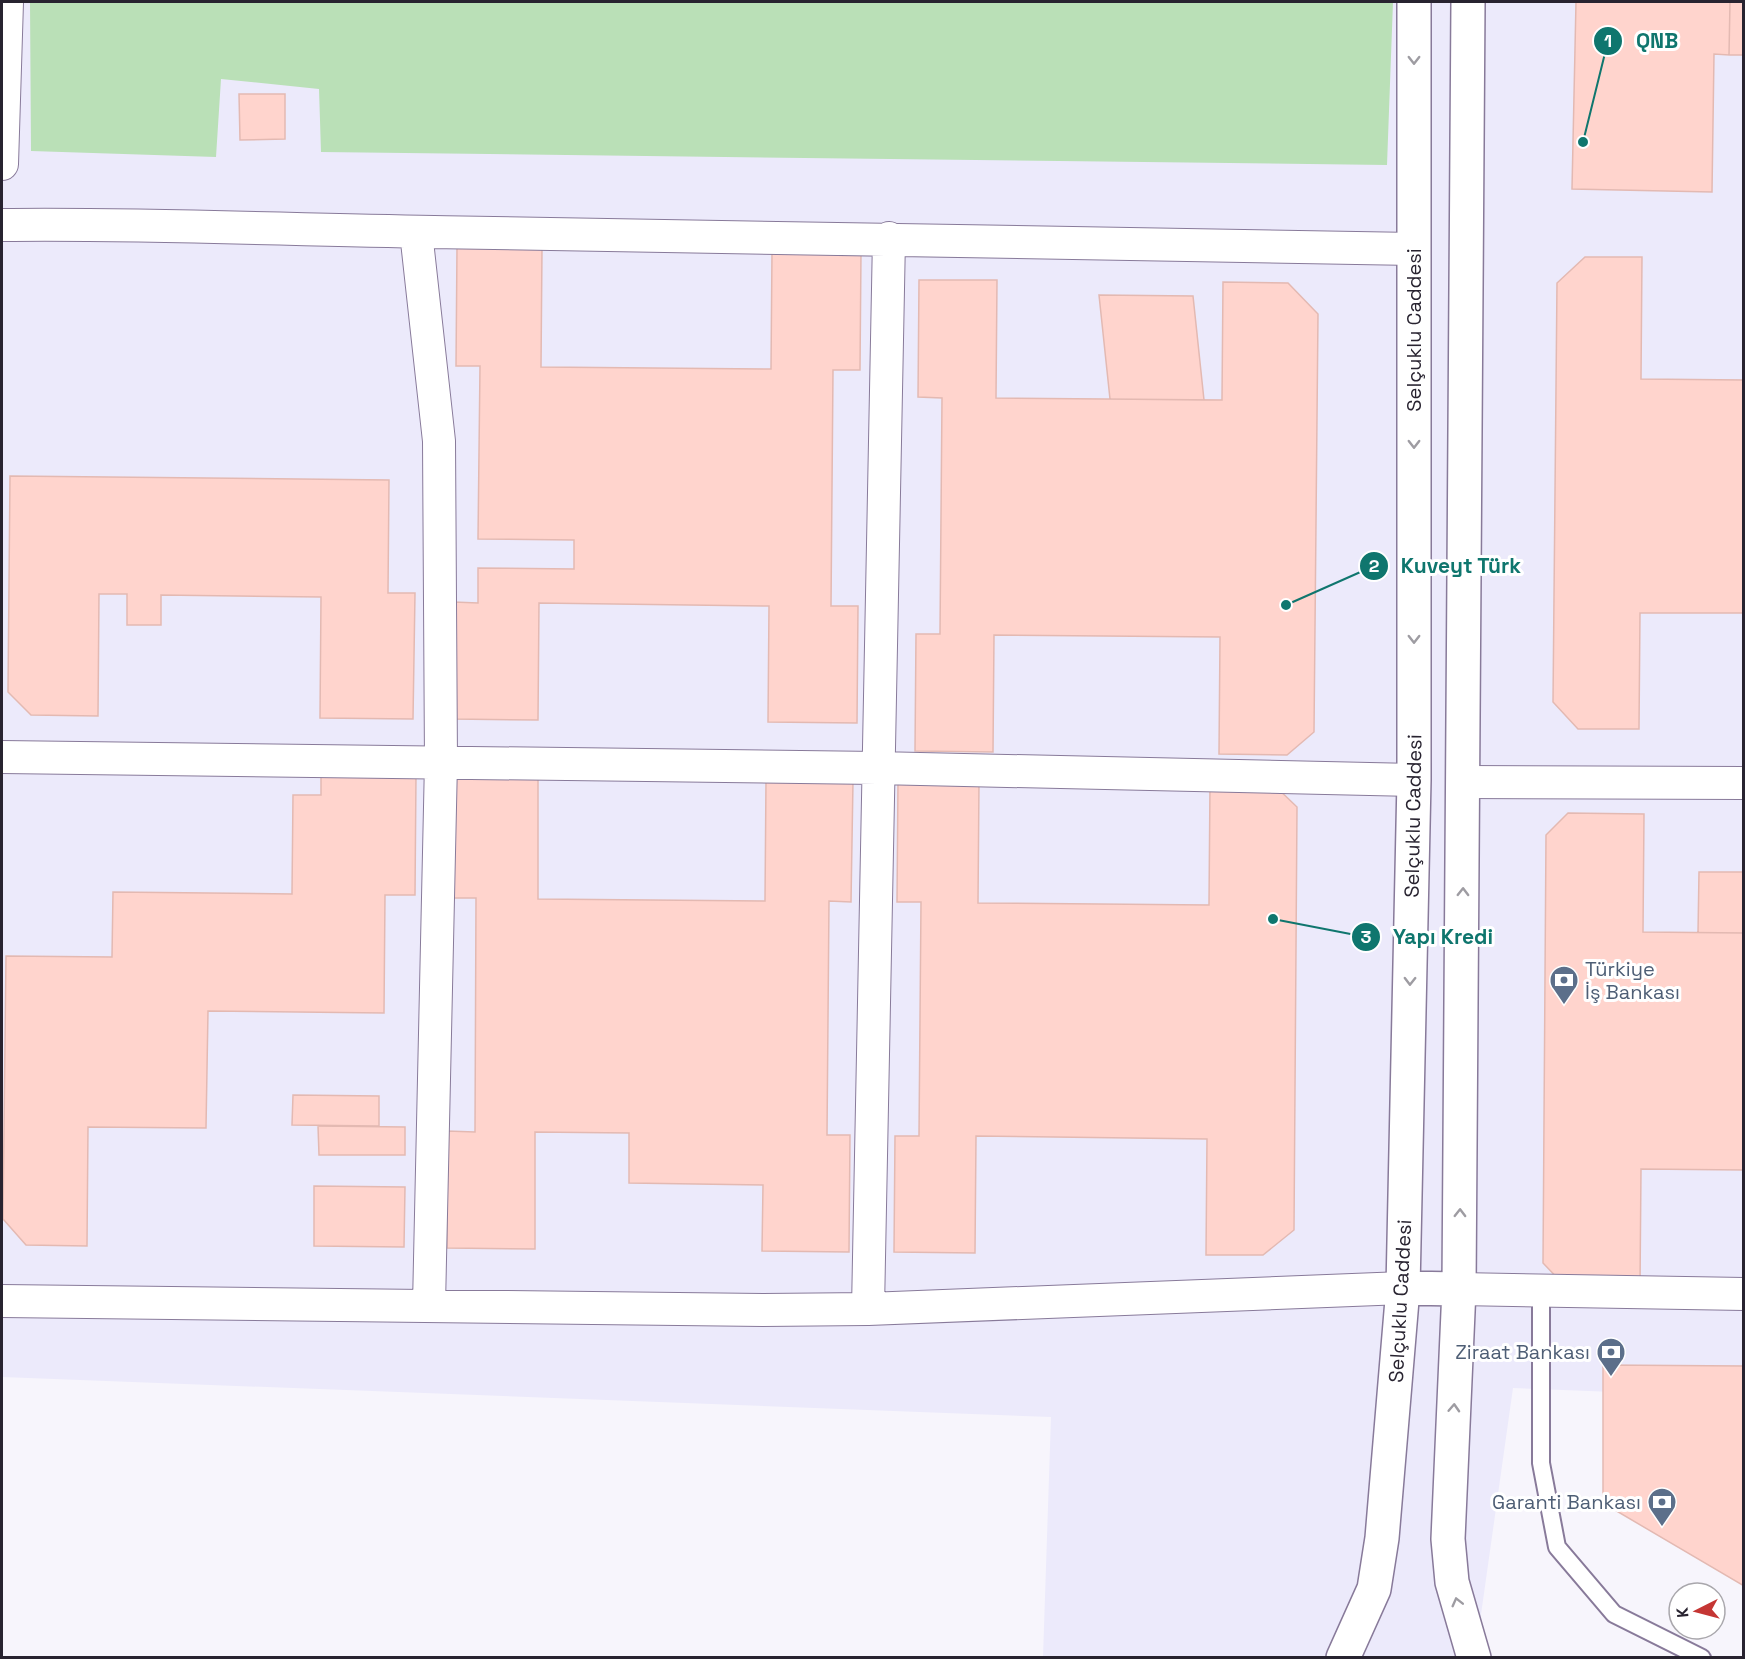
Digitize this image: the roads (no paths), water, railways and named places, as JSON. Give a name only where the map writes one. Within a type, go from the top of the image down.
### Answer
[{"type":"street","points":[[2,164],[7,2]]},
{"type":"street","name":"Selçuklu Caddesi","points":[[1343,1658],[1374,1589],[1382,1539],[1403,1288],[1414,780],[1414,2]]},
{"type":"street","points":[[1468,2],[1459,1289],[1448,1539],[1452,1581],[1474,1658]]},
{"type":"street","points":[[2,225],[118,224],[416,232],[889,238],[1467,250]]},
{"type":"street","points":[[416,232],[439,441],[441,762],[429,1305]]},
{"type":"street","points":[[868,1308],[889,238]]},
{"type":"street","points":[[2,757],[877,768],[1464,782],[1743,783]]},
{"type":"street","points":[[2,1301],[763,1310],[1403,1288],[1743,1294]]},
{"type":"lane","points":[[1541,1290],[1541,1464],[1557,1547],[1614,1614],[1702,1658]]},
{"type":"place","name":"QNB","points":[[1583,142]]},
{"type":"place","name":"Kuveyt Türk","points":[[1286,605]]},
{"type":"place","name":"Yapı Kredi","points":[[1273,919]]},
{"type":"place","name":"Türkiye İş Bankası","points":[[1564,1006]]},
{"type":"place","name":"Ziraat Bankası","points":[[1611,1378]]},
{"type":"place","name":"Garanti Bankası","points":[[1662,1528]]}]
